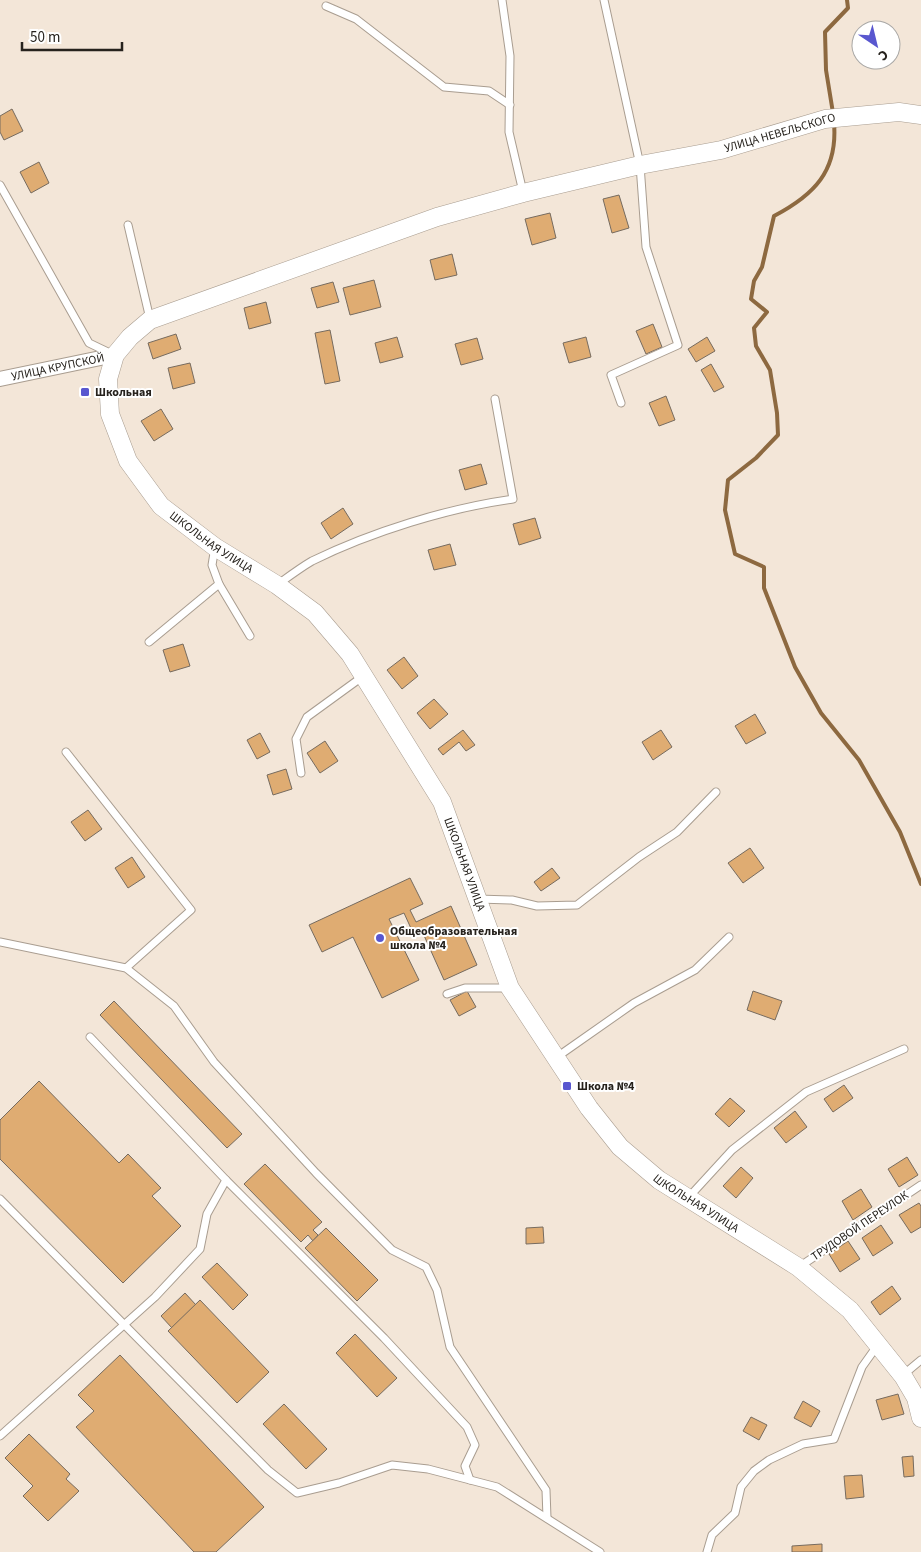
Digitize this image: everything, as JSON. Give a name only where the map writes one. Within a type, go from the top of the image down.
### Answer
[{"type":"street","name":"УЛИЦА НЕВЕЛЬСКОГО","points":[[150,320],[437,217],[523,193],[640,165],[720,150],[825,118],[899,112],[921,116]]},
{"type":"street","points":[[115,355],[130,337],[150,320]]},
{"type":"street","name":"УЛИЦА КРУПСКОЙ","points":[[0,379],[115,355]]},
{"type":"street","name":"ШКОЛЬНАЯ УЛИЦА","points":[[115,355],[108,379],[110,414],[128,460],[161,506],[215,547],[277,585],[315,613],[350,654],[442,802],[510,988],[588,1108],[620,1147],[659,1180],[798,1267],[850,1310],[903,1376],[916,1398],[921,1418]]},
{"type":"lane","points":[[502,0],[510,56],[509,132],[523,193]]},
{"type":"lane","points":[[604,0],[640,165],[646,247],[678,345],[611,375],[622,403]]},
{"type":"lane","points":[[326,6],[356,19],[444,87],[489,91],[510,105]]},
{"type":"lane","points":[[0,185],[89,343],[115,355]]},
{"type":"lane","points":[[128,225],[150,320]]},
{"type":"lane","points":[[277,585],[311,562],[382,532],[471,505],[512,499],[495,399]]},
{"type":"lane","points":[[215,547],[212,565],[219,584],[250,636]]},
{"type":"lane","points":[[149,642],[219,584]]},
{"type":"lane","points":[[301,773],[296,740],[307,717],[364,676]]},
{"type":"lane","points":[[66,752],[191,910],[126,968]]},
{"type":"lane","points":[[478,899],[512,900],[537,906],[577,905],[639,856],[677,832],[716,792]]},
{"type":"lane","points":[[554,1058],[634,1003],[695,970],[729,937]]},
{"type":"lane","points":[[0,942],[126,968],[174,1006],[214,1062],[316,1173],[392,1250],[426,1267],[437,1290],[450,1347],[546,1490],[547,1518]]},
{"type":"lane","points":[[447,994],[465,988],[510,988]]},
{"type":"lane","points":[[90,1037],[226,1180],[384,1338],[467,1428],[475,1445],[465,1466],[470,1480]]},
{"type":"lane","points":[[688,1198],[732,1150],[806,1092],[904,1050]]},
{"type":"lane","points":[[0,1436],[125,1326],[200,1249],[207,1214],[226,1180]]},
{"type":"lane","name":"ТРУДОВОЙ ПЕРЕУЛОК","points":[[798,1267],[921,1185]]},
{"type":"lane","points":[[0,1200],[268,1470],[297,1493],[339,1484],[392,1465],[428,1469],[497,1487],[600,1552]]},
{"type":"lane","points":[[707,1552],[712,1535],[734,1513],[741,1487],[754,1471],[769,1460],[803,1444],[834,1439],[862,1367],[879,1344]]},
{"type":"lane","points":[[903,1376],[921,1360]]},
{"type":"building","points":[[12,109],[23,131],[4,140],[0,132],[0,116]]},
{"type":"building","points":[[39,162],[49,183],[31,193],[20,172]]},
{"type":"building","points":[[619,195],[629,228],[612,233],[603,199]]},
{"type":"building","points":[[550,213],[556,238],[532,245],[525,219]]},
{"type":"building","points":[[452,254],[457,275],[435,280],[430,260]]},
{"type":"building","points":[[374,280],[381,307],[350,315],[343,288]]},
{"type":"building","points":[[333,282],[339,302],[317,308],[311,288]]},
{"type":"building","points":[[266,302],[271,323],[249,329],[244,308]]},
{"type":"building","points":[[653,324],[662,347],[646,354],[636,331]]},
{"type":"building","points":[[330,330],[340,381],[325,384],[315,333]]},
{"type":"building","points":[[176,334],[181,349],[153,359],[148,343]]},
{"type":"building","points":[[397,337],[403,357],[380,363],[375,343]]},
{"type":"building","points":[[586,337],[591,357],[569,363],[563,343]]},
{"type":"building","points":[[707,337],[715,351],[696,362],[688,349]]},
{"type":"building","points":[[477,338],[483,359],[461,365],[455,344]]},
{"type":"building","points":[[190,363],[195,383],[173,389],[168,368]]},
{"type":"building","points":[[711,364],[724,387],[714,392],[701,370]]},
{"type":"building","points":[[666,396],[675,420],[659,426],[649,403]]},
{"type":"building","points":[[161,409],[173,429],[154,441],[141,421]]},
{"type":"building","points":[[481,464],[487,484],[465,490],[459,470]]},
{"type":"building","points":[[343,508],[353,524],[331,539],[321,523]]},
{"type":"building","points":[[535,518],[541,538],[519,545],[513,524]]},
{"type":"building","points":[[450,544],[456,565],[434,570],[428,550]]},
{"type":"building","points":[[183,644],[190,666],[170,672],[163,650]]},
{"type":"building","points":[[404,657],[418,676],[402,689],[387,670]]},
{"type":"building","points":[[434,699],[448,714],[430,729],[417,713]]},
{"type":"building","points":[[755,714],[766,733],[746,744],[735,726]]},
{"type":"building","points":[[463,730],[475,745],[466,751],[459,742],[443,755],[438,749]]},
{"type":"building","points":[[661,730],[672,747],[653,760],[642,742]]},
{"type":"building","points":[[260,733],[270,752],[257,759],[247,740]]},
{"type":"building","points":[[325,741],[338,761],[320,773],[307,753]]},
{"type":"building","points":[[286,769],[292,789],[273,795],[267,775]]},
{"type":"building","points":[[88,810],[102,829],[85,841],[71,822]]},
{"type":"building","points":[[750,848],[764,868],[743,883],[728,863]]},
{"type":"building","points":[[132,857],[145,877],[128,888],[115,868]]},
{"type":"building","points":[[552,868],[560,878],[541,891],[534,882]]},
{"type":"building","points":[[410,878],[423,904],[410,910],[416,922],[451,906],[477,965],[444,980],[422,931],[414,935],[404,913],[389,919],[419,980],[382,998],[353,937],[322,952],[309,925]]},
{"type":"building","points":[[467,991],[476,1007],[459,1016],[450,1000]]},
{"type":"building","points":[[753,991],[782,1001],[775,1020],[747,1010]]},
{"type":"building","points":[[114,1001],[242,1134],[227,1148],[100,1015]]},
{"type":"building","points":[[39,1081],[119,1163],[128,1154],[161,1188],[152,1196],[181,1226],[123,1283],[0,1159],[0,1120]]},
{"type":"building","points":[[844,1085],[853,1098],[833,1112],[824,1099]]},
{"type":"building","points":[[730,1098],[745,1111],[729,1127],[715,1114]]},
{"type":"building","points":[[795,1111],[807,1127],[786,1143],[774,1128]]},
{"type":"building","points":[[907,1157],[918,1175],[899,1187],[888,1169]]},
{"type":"building","points":[[265,1164],[322,1222],[313,1230],[318,1235],[313,1241],[308,1235],[301,1242],[244,1184]]},
{"type":"building","points":[[741,1167],[753,1178],[736,1198],[723,1186]]},
{"type":"building","points":[[861,1189],[872,1207],[853,1220],[842,1201]]},
{"type":"building","points":[[919,1203],[921,1206],[921,1227],[911,1233],[899,1215]]},
{"type":"building","points":[[881,1225],[893,1243],[873,1256],[862,1238]]},
{"type":"building","points":[[543,1227],[544,1243],[526,1244],[526,1228]]},
{"type":"building","points":[[326,1228],[378,1280],[357,1301],[305,1248]]},
{"type":"building","points":[[848,1241],[860,1259],[840,1272],[829,1254]]},
{"type":"building","points":[[217,1263],[248,1295],[233,1310],[202,1277]]},
{"type":"building","points":[[892,1286],[901,1299],[880,1315],[871,1302]]},
{"type":"building","points":[[185,1293],[196,1305],[172,1328],[161,1316]]},
{"type":"building","points":[[200,1300],[269,1372],[237,1403],[168,1331]]},
{"type":"building","points":[[355,1334],[397,1378],[377,1397],[336,1353]]},
{"type":"building","points":[[120,1355],[264,1507],[216,1552],[194,1552],[76,1427],[94,1411],[78,1395]]},
{"type":"building","points":[[898,1394],[904,1414],[882,1420],[876,1400]]},
{"type":"building","points":[[803,1401],[820,1411],[811,1427],[794,1418]]},
{"type":"building","points":[[284,1404],[327,1449],[306,1469],[263,1424]]},
{"type":"building","points":[[751,1417],[767,1425],[759,1440],[743,1431]]},
{"type":"building","points":[[29,1434],[70,1474],[66,1479],[79,1491],[48,1521],[23,1496],[33,1486],[5,1458]]},
{"type":"building","points":[[913,1456],[914,1476],[904,1477],[902,1457]]},
{"type":"building","points":[[862,1475],[864,1497],[846,1499],[844,1476]]},
{"type":"building","points":[[822,1544],[822,1552],[792,1552],[792,1546]]},
{"type":"waterway","points":[[833,113],[826,70],[825,32],[848,8],[847,0]]},
{"type":"waterway","points":[[834,123],[832,155],[827,168],[812,190],[774,216],[762,267],[754,281],[751,299],[767,312],[754,328],[756,346],[770,370],[777,413],[778,435],[756,458],[728,480],[725,510],[735,554],[764,567],[764,588],[795,667],[821,713],[859,760],[900,832],[921,884]]},
{"type":"place","name":"Школьная","points":[[85,392]]},
{"type":"place","name":"Общеобразовательная школа №4","points":[[380,938]]},
{"type":"place","name":"Школа №4","points":[[567,1086]]}]
